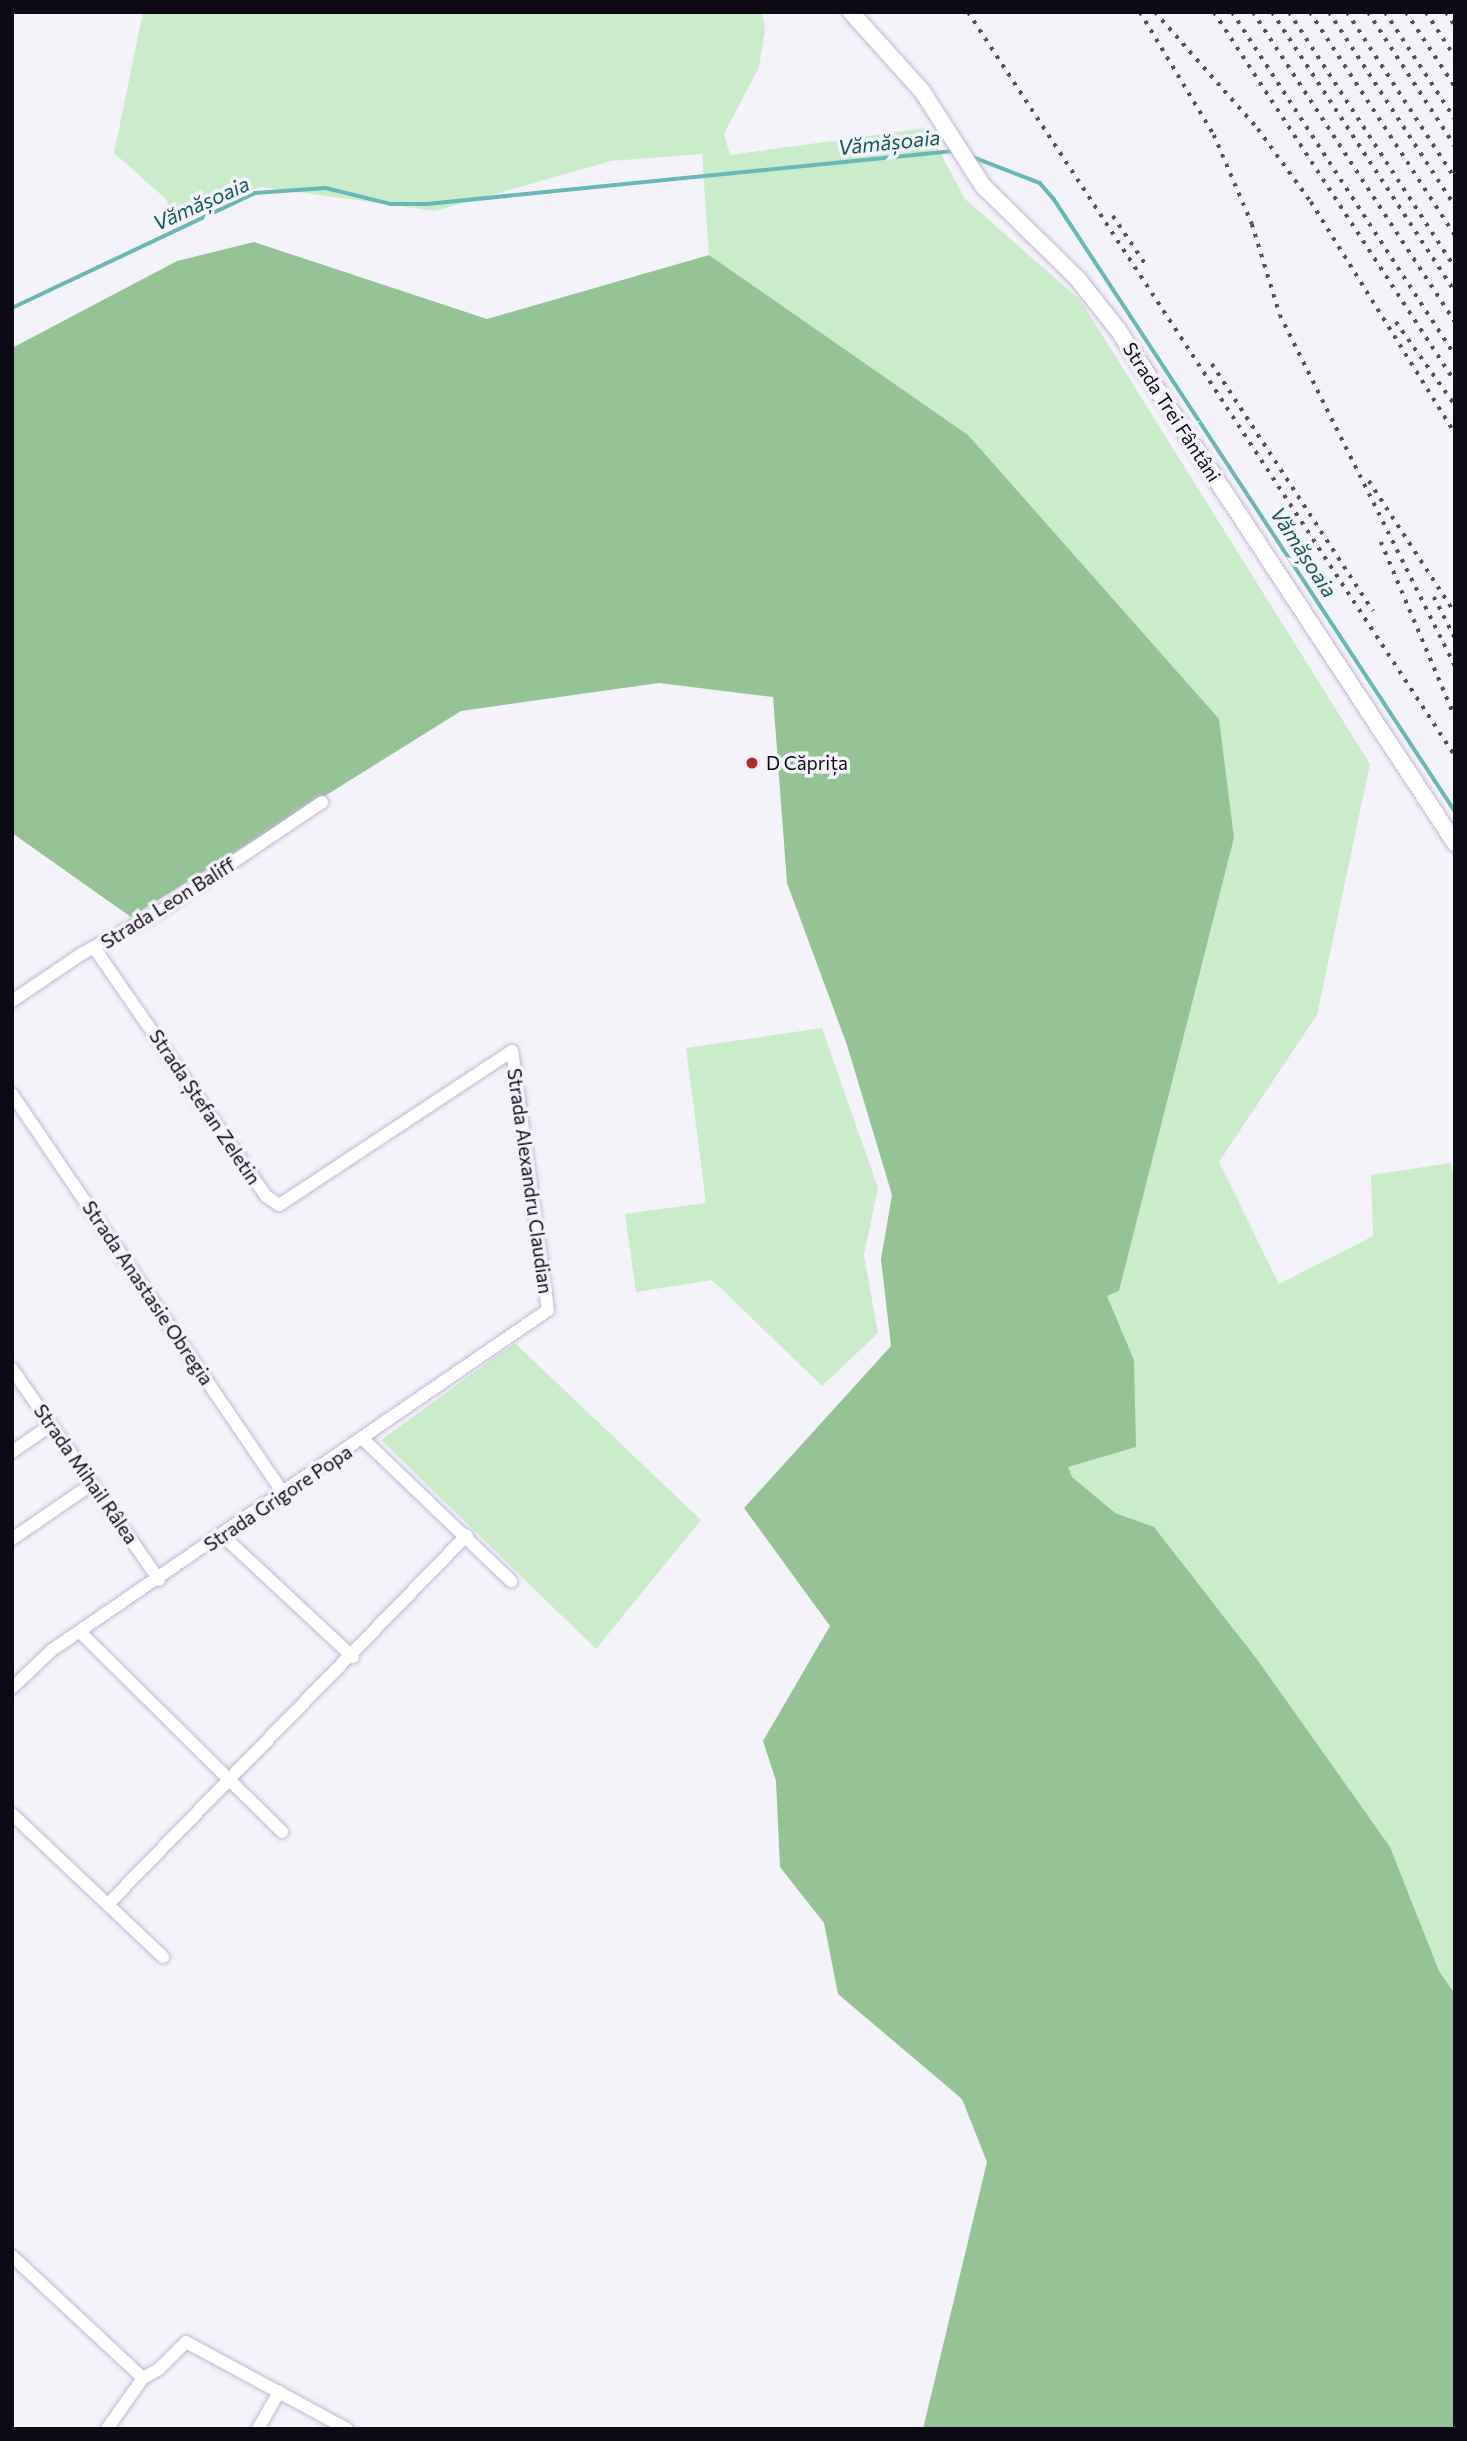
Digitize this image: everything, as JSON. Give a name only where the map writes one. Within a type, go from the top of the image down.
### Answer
[{"type":"main road","name":"Strada Trei Fântâni","points":[[852,12],[922,91],[970,165],[1004,211],[1077,278],[1118,330],[1455,843]]},
{"type":"street","name":"Strada Leon Baliff","points":[[12,1001],[162,910],[322,803]]},
{"type":"street","name":"Strada Ștefan Zeletin","points":[[94,949],[266,1196],[279,1205],[512,1051]]},
{"type":"street","name":"Strada Alexandru Claudian","points":[[512,1051],[548,1310]]},
{"type":"street","name":"Strada Anastasie Obregia","points":[[12,1094],[282,1492]]},
{"type":"street","name":"Strada Grigore Popa","points":[[12,1688],[52,1650],[159,1580],[282,1492],[364,1440],[548,1310]]},
{"type":"street","name":"Strada Mihail Râlea","points":[[12,1369],[159,1580]]},
{"type":"street","points":[[12,1452],[51,1425]]},
{"type":"street","points":[[364,1440],[467,1535],[511,1581]]},
{"type":"street","points":[[12,1539],[92,1484]]},
{"type":"street","points":[[222,1535],[352,1657]]},
{"type":"street","points":[[109,1903],[352,1657],[467,1535]]},
{"type":"street","points":[[81,1633],[282,1832]]},
{"type":"street","points":[[12,1814],[163,1956]]},
{"type":"street","points":[[12,2256],[143,2378]]},
{"type":"street","points":[[107,2429],[143,2378],[159,2369],[186,2342],[347,2429]]},
{"type":"street","points":[[258,2429],[279,2392]]},
{"type":"green space","points":[[143,12],[762,12],[765,30],[759,67],[724,134],[730,155],[927,128],[965,199],[1081,301],[1370,764],[1317,1015],[1219,1162],[1279,1284],[1373,1236],[1371,1175],[1451,1163],[1455,1188],[1455,1994],[1439,1971],[1383,1840],[1259,1662],[999,1420],[1107,1296],[1119,1291],[1234,838],[968,435],[709,255],[702,154],[611,161],[435,211],[261,187],[170,217],[167,200],[114,153]]},
{"type":"green space","points":[[254,242],[487,319],[709,255],[968,435],[1219,719],[1234,838],[1119,1291],[1107,1296],[1134,1360],[1136,1447],[1068,1467],[1072,1477],[1115,1513],[1154,1527],[1259,1662],[1390,1847],[1439,1971],[1455,1994],[1455,2429],[923,2429],[987,2162],[962,2099],[838,1994],[824,1923],[780,1867],[776,1781],[763,1741],[830,1626],[744,1508],[891,1346],[881,1259],[892,1195],[847,1045],[787,883],[773,697],[659,683],[461,711],[131,917],[12,833],[12,348],[177,261]]},
{"type":"green space","points":[[822,1028],[878,1188],[864,1255],[878,1333],[822,1386],[712,1280],[636,1292],[625,1214],[706,1203],[686,1048]]},
{"type":"green space","points":[[515,1343],[701,1520],[596,1649],[381,1440]]},
{"type":"waterway","name":"Vămășoaia","points":[[12,308],[255,193],[326,188],[391,204],[427,204],[953,151]]},
{"type":"waterway","name":"Vămășoaia","points":[[970,156],[1040,183],[1054,199],[1455,811]]},
{"type":"railway","points":[[968,12],[1455,756]]},
{"type":"railway","points":[[1140,12],[1214,135],[1252,224],[1280,315],[1455,666]]},
{"type":"railway","points":[[1155,12],[1258,129],[1311,202],[1455,433]]},
{"type":"railway","points":[[1214,12],[1455,382]]},
{"type":"railway","points":[[1232,12],[1455,355]]},
{"type":"railway","points":[[1253,12],[1455,322]]},
{"type":"railway","points":[[1272,12],[1455,292]]},
{"type":"railway","points":[[1289,12],[1455,268]]},
{"type":"railway","points":[[1310,12],[1455,235]]},
{"type":"railway","points":[[1329,12],[1455,206]]},
{"type":"railway","points":[[1347,12],[1455,178]]},
{"type":"railway","points":[[1368,12],[1455,146]]},
{"type":"railway","points":[[1385,12],[1455,119]]},
{"type":"railway","points":[[1406,12],[1455,87]]},
{"type":"railway","points":[[1426,12],[1455,57]]},
{"type":"railway","points":[[1446,12],[1455,26]]},
{"type":"railway","points":[[1113,216],[1146,265]]},
{"type":"railway","points":[[1396,322],[1455,405]]},
{"type":"railway","points":[[1212,364],[1373,611]]},
{"type":"railway","points":[[1369,481],[1455,613]]},
{"type":"railway","points":[[1381,542],[1455,717]]},
{"type":"railway","points":[[1434,597],[1455,638]]},
{"type":"place","name":"D Căprița","points":[[752,763]]}]
